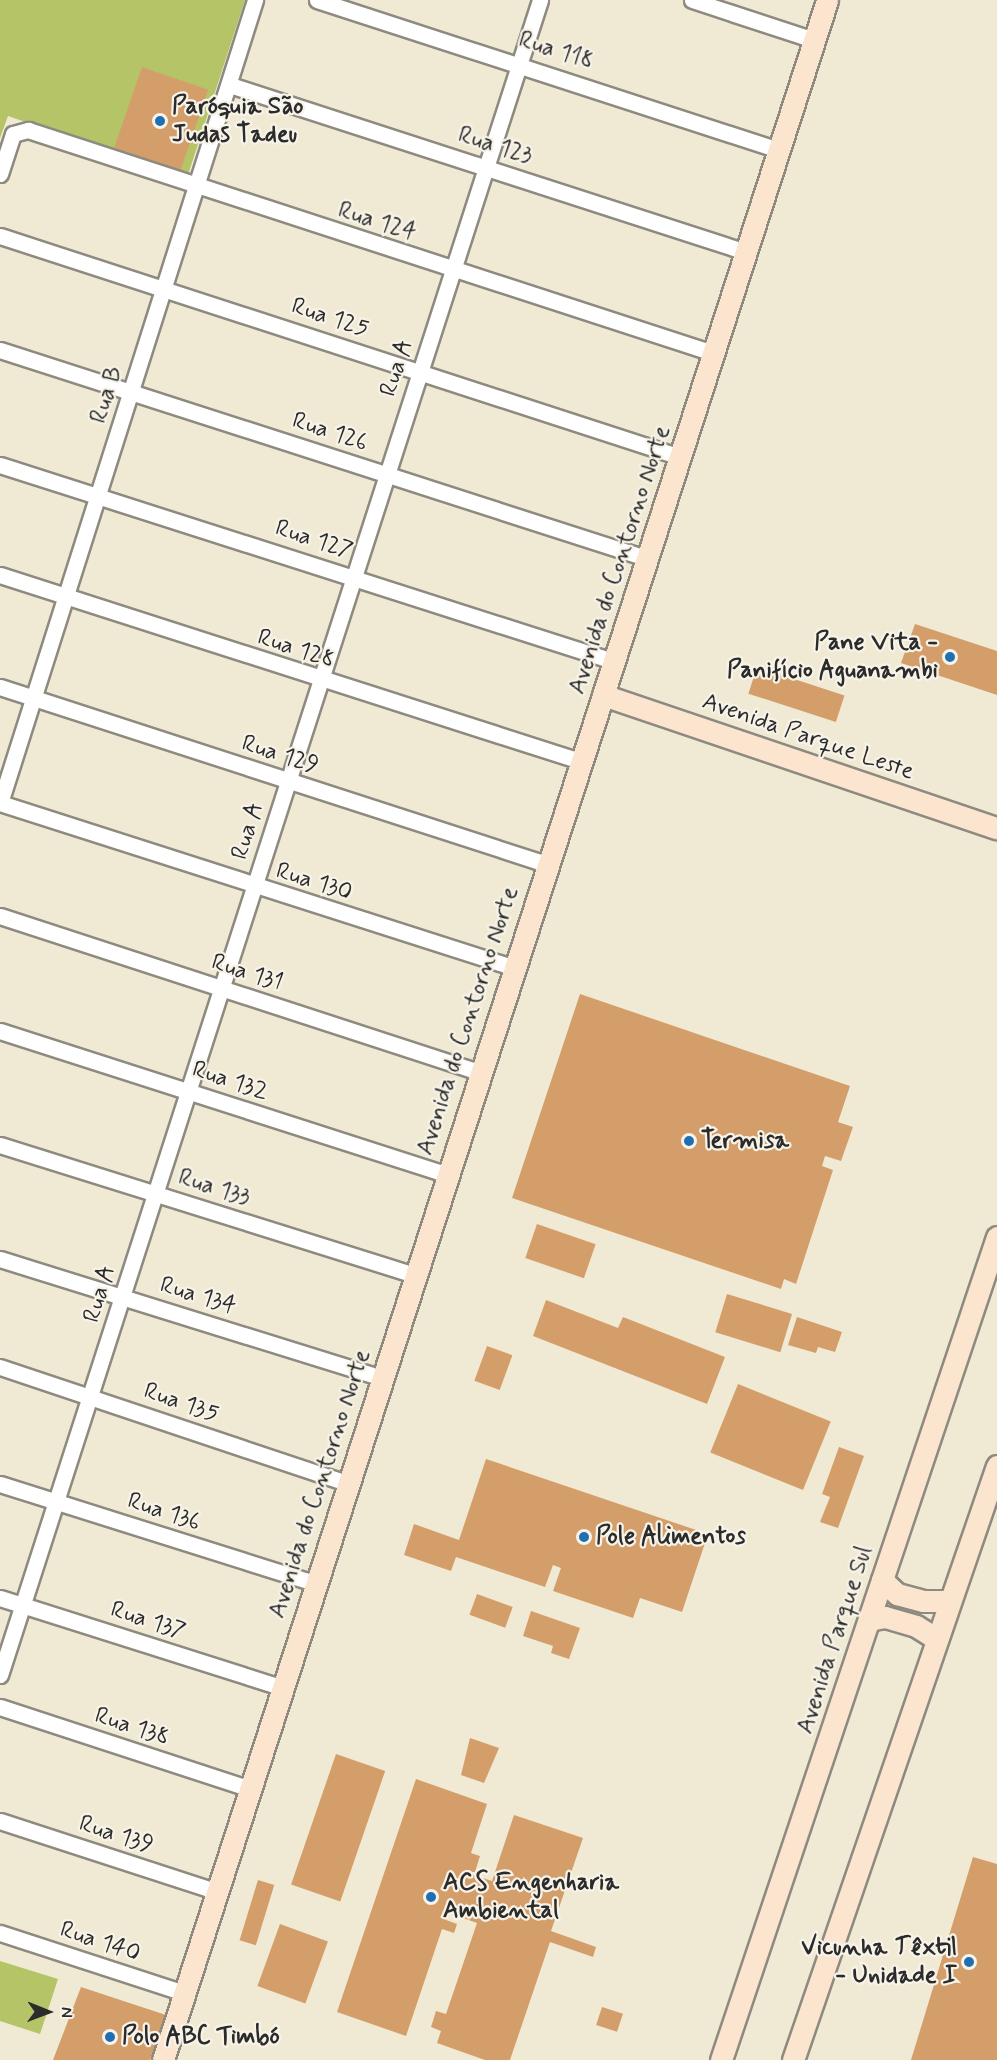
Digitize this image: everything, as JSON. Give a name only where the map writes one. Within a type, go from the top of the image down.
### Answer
[{"type":"street","name":"Rua B","points":[[0,803],[64,596],[230,85],[255,0]]},
{"type":"street","name":"Rua 118","points":[[317,0],[520,63],[779,150]]},
{"type":"street","name":"Rua A","points":[[0,1675],[92,1396],[154,1192],[254,887],[351,575],[420,371],[540,0]]},
{"type":"street","points":[[692,0],[814,40]]},
{"type":"street","name":"Avenida do Contorno Norte","points":[[163,2060],[512,968],[827,0]]},
{"type":"street","name":"Rua 123","points":[[230,85],[746,252]]},
{"type":"street","name":"Rua 124","points":[[0,174],[13,134],[28,130],[196,187],[713,353]]},
{"type":"street","name":"Rua 125","points":[[0,236],[680,456]]},
{"type":"street","name":"Rua 126","points":[[0,350],[646,558]]},
{"type":"street","name":"Rua 127","points":[[0,465],[351,575],[613,661]]},
{"type":"street","name":"Rua 128","points":[[0,575],[320,680],[580,761]]},
{"type":"street","name":"Rua 129","points":[[0,687],[546,864]]},
{"type":"street","name":"Avenida Parque Leste","points":[[603,694],[997,828]]},
{"type":"street","name":"Rua 130","points":[[0,803],[254,887],[512,968]]},
{"type":"street","name":"Rua 131","points":[[0,916],[479,1072]]},
{"type":"street","name":"Rua 132","points":[[0,1030],[446,1174]]},
{"type":"street","name":"Rua 133","points":[[0,1145],[414,1275]]},
{"type":"street","name":"Avenida Parque Sul","points":[[721,2060],[997,1237]]},
{"type":"street","name":"Rua 134","points":[[0,1258],[382,1378]]},
{"type":"street","name":"Rua 135","points":[[0,1367],[347,1483]]},
{"type":"street","points":[[793,2060],[997,1466]]},
{"type":"street","name":"Rua 136","points":[[0,1484],[314,1584]]},
{"type":"street","points":[[882,1580],[897,1594],[923,1601],[950,1601]]},
{"type":"street","name":"Rua 137","points":[[0,1598],[283,1688]]},
{"type":"street","points":[[869,1620],[885,1617],[916,1626],[937,1639]]},
{"type":"street","name":"Rua 138","points":[[0,1707],[251,1790]]},
{"type":"street","name":"Rua 139","points":[[0,1821],[218,1892]]},
{"type":"street","name":"Rua 140","points":[[0,1933],[185,1993]]},
{"type":"green space","points":[[0,0],[245,0],[187,178],[8,116],[0,138]]},
{"type":"green space","points":[[0,1961],[58,1979],[40,2034],[0,2021]]},
{"type":"building","name":"Paróquia São Judas Tadeu","points":[[142,67],[208,90],[179,175],[113,152]]},
{"type":"building","name":"Pane Vita - Panifício Aguanambi","points":[[915,624],[997,651],[997,695],[901,663]]},
{"type":"building","points":[[757,667],[844,695],[836,722],[748,694]]},
{"type":"building","name":"Termisa","points":[[580,994],[850,1086],[838,1122],[853,1127],[841,1161],[825,1156],[822,1166],[833,1170],[796,1284],[784,1279],[781,1289],[512,1198]]},
{"type":"building","points":[[537,1224],[596,1244],[584,1278],[525,1258]]},
{"type":"building","points":[[727,1294],[792,1314],[780,1352],[715,1332]]},
{"type":"building","points":[[546,1300],[618,1328],[623,1317],[725,1357],[707,1404],[533,1336]]},
{"type":"building","points":[[797,1317],[842,1332],[835,1352],[818,1347],[816,1353],[788,1345]]},
{"type":"building","points":[[487,1346],[512,1355],[500,1390],[474,1381]]},
{"type":"building","name":"Pole Alimentos","points":[[738,1384],[831,1421],[803,1490],[710,1453]]},
{"type":"building","points":[[839,1447],[864,1456],[838,1528],[820,1522],[830,1497],[822,1494]]},
{"type":"building","name":"Pole Alimentos","points":[[486,1459],[708,1534],[682,1612],[640,1598],[633,1618],[553,1591],[561,1568],[553,1565],[545,1587],[456,1557],[451,1571],[404,1555],[414,1524],[459,1540]]},
{"type":"building","points":[[477,1594],[513,1607],[505,1628],[469,1615]]},
{"type":"building","points":[[531,1611],[580,1628],[569,1659],[551,1653],[553,1646],[523,1636]]},
{"type":"building","points":[[470,1738],[499,1748],[484,1783],[461,1775]]},
{"type":"building","points":[[336,1754],[385,1771],[340,1901],[291,1884]]},
{"type":"building","points":[[416,1779],[487,1804],[471,1853],[480,1856],[475,1872],[464,1872],[492,1881],[514,1815],[583,1838],[551,1931],[596,1947],[593,1957],[550,1942],[510,2060],[485,2060],[437,2043],[441,2031],[431,2027],[436,2011],[446,2014],[477,1923],[449,1913],[446,1920],[457,1924],[454,1933],[442,1929],[406,2036],[337,2012]]},
{"type":"building","name":"Vicunha Têxtil - Unidade I","points":[[973,1857],[997,1864],[997,2060],[911,2060]]},
{"type":"building","points":[[258,1880],[274,1885],[256,1945],[240,1940]]},
{"type":"building","points":[[280,1924],[328,1941],[305,2003],[257,1986]]},
{"type":"building","name":"Polo ABC Timbó","points":[[81,1987],[166,2015],[150,2060],[53,2060]]},
{"type":"building","points":[[602,2007],[623,2014],[617,2032],[596,2025]]},
{"type":"place","name":"Paróquia São Judas Tadeu","points":[[160,121]]},
{"type":"place","name":"Pane Vita - Panifício Aguanambi","points":[[950,657]]},
{"type":"place","name":"Termisa","points":[[689,1141]]},
{"type":"place","name":"Pole Alimentos","points":[[584,1537]]},
{"type":"place","name":"ACS Engenharia Ambiental","points":[[431,1897]]},
{"type":"place","name":"Vicunha Têxtil - Unidade I","points":[[969,1962]]},
{"type":"place","name":"Polo ABC Timbó","points":[[110,2037]]}]
